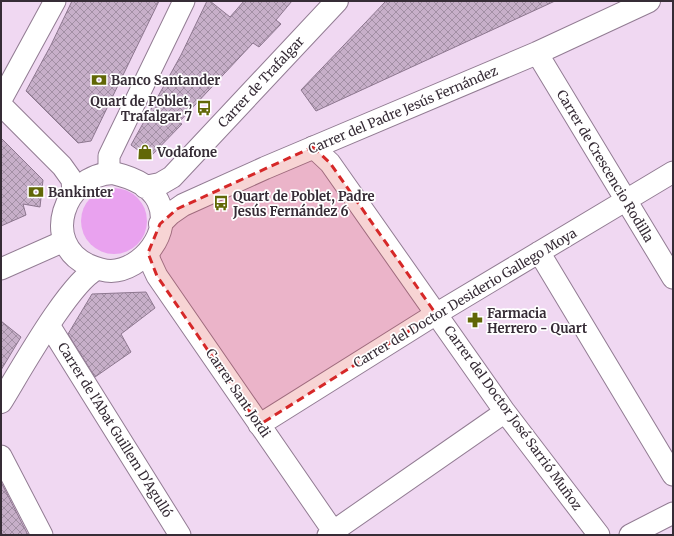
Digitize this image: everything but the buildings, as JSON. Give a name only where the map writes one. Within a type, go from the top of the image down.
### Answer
[{"type":"street","points":[[1,100],[55,1]]},
{"type":"street","points":[[113,174],[109,168],[109,156],[184,1]]},
{"type":"street","name":"Carrer de Trafalgar","points":[[145,187],[160,184],[172,176],[337,1]]},
{"type":"street","name":"Carrer del Padre Jesús Fernández","points":[[160,224],[170,214],[184,205],[313,147],[536,53],[649,1]]},
{"type":"street","name":"Carrer de Crescencio Rodilla","points":[[536,53],[673,278]]},
{"type":"street","points":[[1,105],[62,166],[72,180],[73,193]]},
{"type":"street","name":"Carrer del Doctor José Sarrió Muñoz","points":[[313,147],[330,163],[505,412],[599,535]]},
{"type":"street","name":"Carrer del Doctor Desiderio Gallego Moya","points":[[259,425],[436,314],[673,172]]},
{"type":"street","points":[[49,325],[70,282],[74,268],[69,248],[63,221],[65,210],[73,193],[80,185],[90,178],[103,174],[113,174],[136,180],[158,200],[161,214],[159,233],[148,252],[132,266],[120,270],[109,271],[97,269],[79,260],[69,248]]},
{"type":"street","points":[[1,269],[69,248]]},
{"type":"street","name":"Carrer Sant Jordi","points":[[148,252],[150,261],[157,276],[259,425],[330,533]]},
{"type":"street","points":[[539,252],[673,475]]},
{"type":"street","points":[[1,402],[49,325],[83,278],[97,269]]},
{"type":"street","name":"Carrer de l'Abat Guillem D'Agulló","points":[[49,325],[180,535]]},
{"type":"street","points":[[330,533],[505,412]]},
{"type":"street","points":[[1,456],[42,535]]},
{"type":"street","points":[[630,535],[673,513]]},
{"type":"highlighted area","points":[[313,147],[330,163],[436,314],[259,425],[157,276],[148,253],[160,224],[177,209]]},
{"type":"shaded area","points":[[114,188],[127,191],[137,198],[144,208],[147,221],[144,234],[137,244],[127,251],[114,254],[101,251],[91,244],[84,234],[81,221],[84,208],[91,198],[101,191]]},
{"type":"place","name":"Banco Santander","points":[[99,80]]},
{"type":"place","name":"Quart de Poblet, Trafalgar 7","points":[[204,108]]},
{"type":"place","name":"Vodafone","points":[[145,152]]},
{"type":"place","name":"Bankinter","points":[[36,192]]},
{"type":"place","name":"Quart de Poblet, Padre Jesús Fernández 6","points":[[221,203]]},
{"type":"place","name":"Farmacia Herrero - Quart","points":[[475,320]]}]
